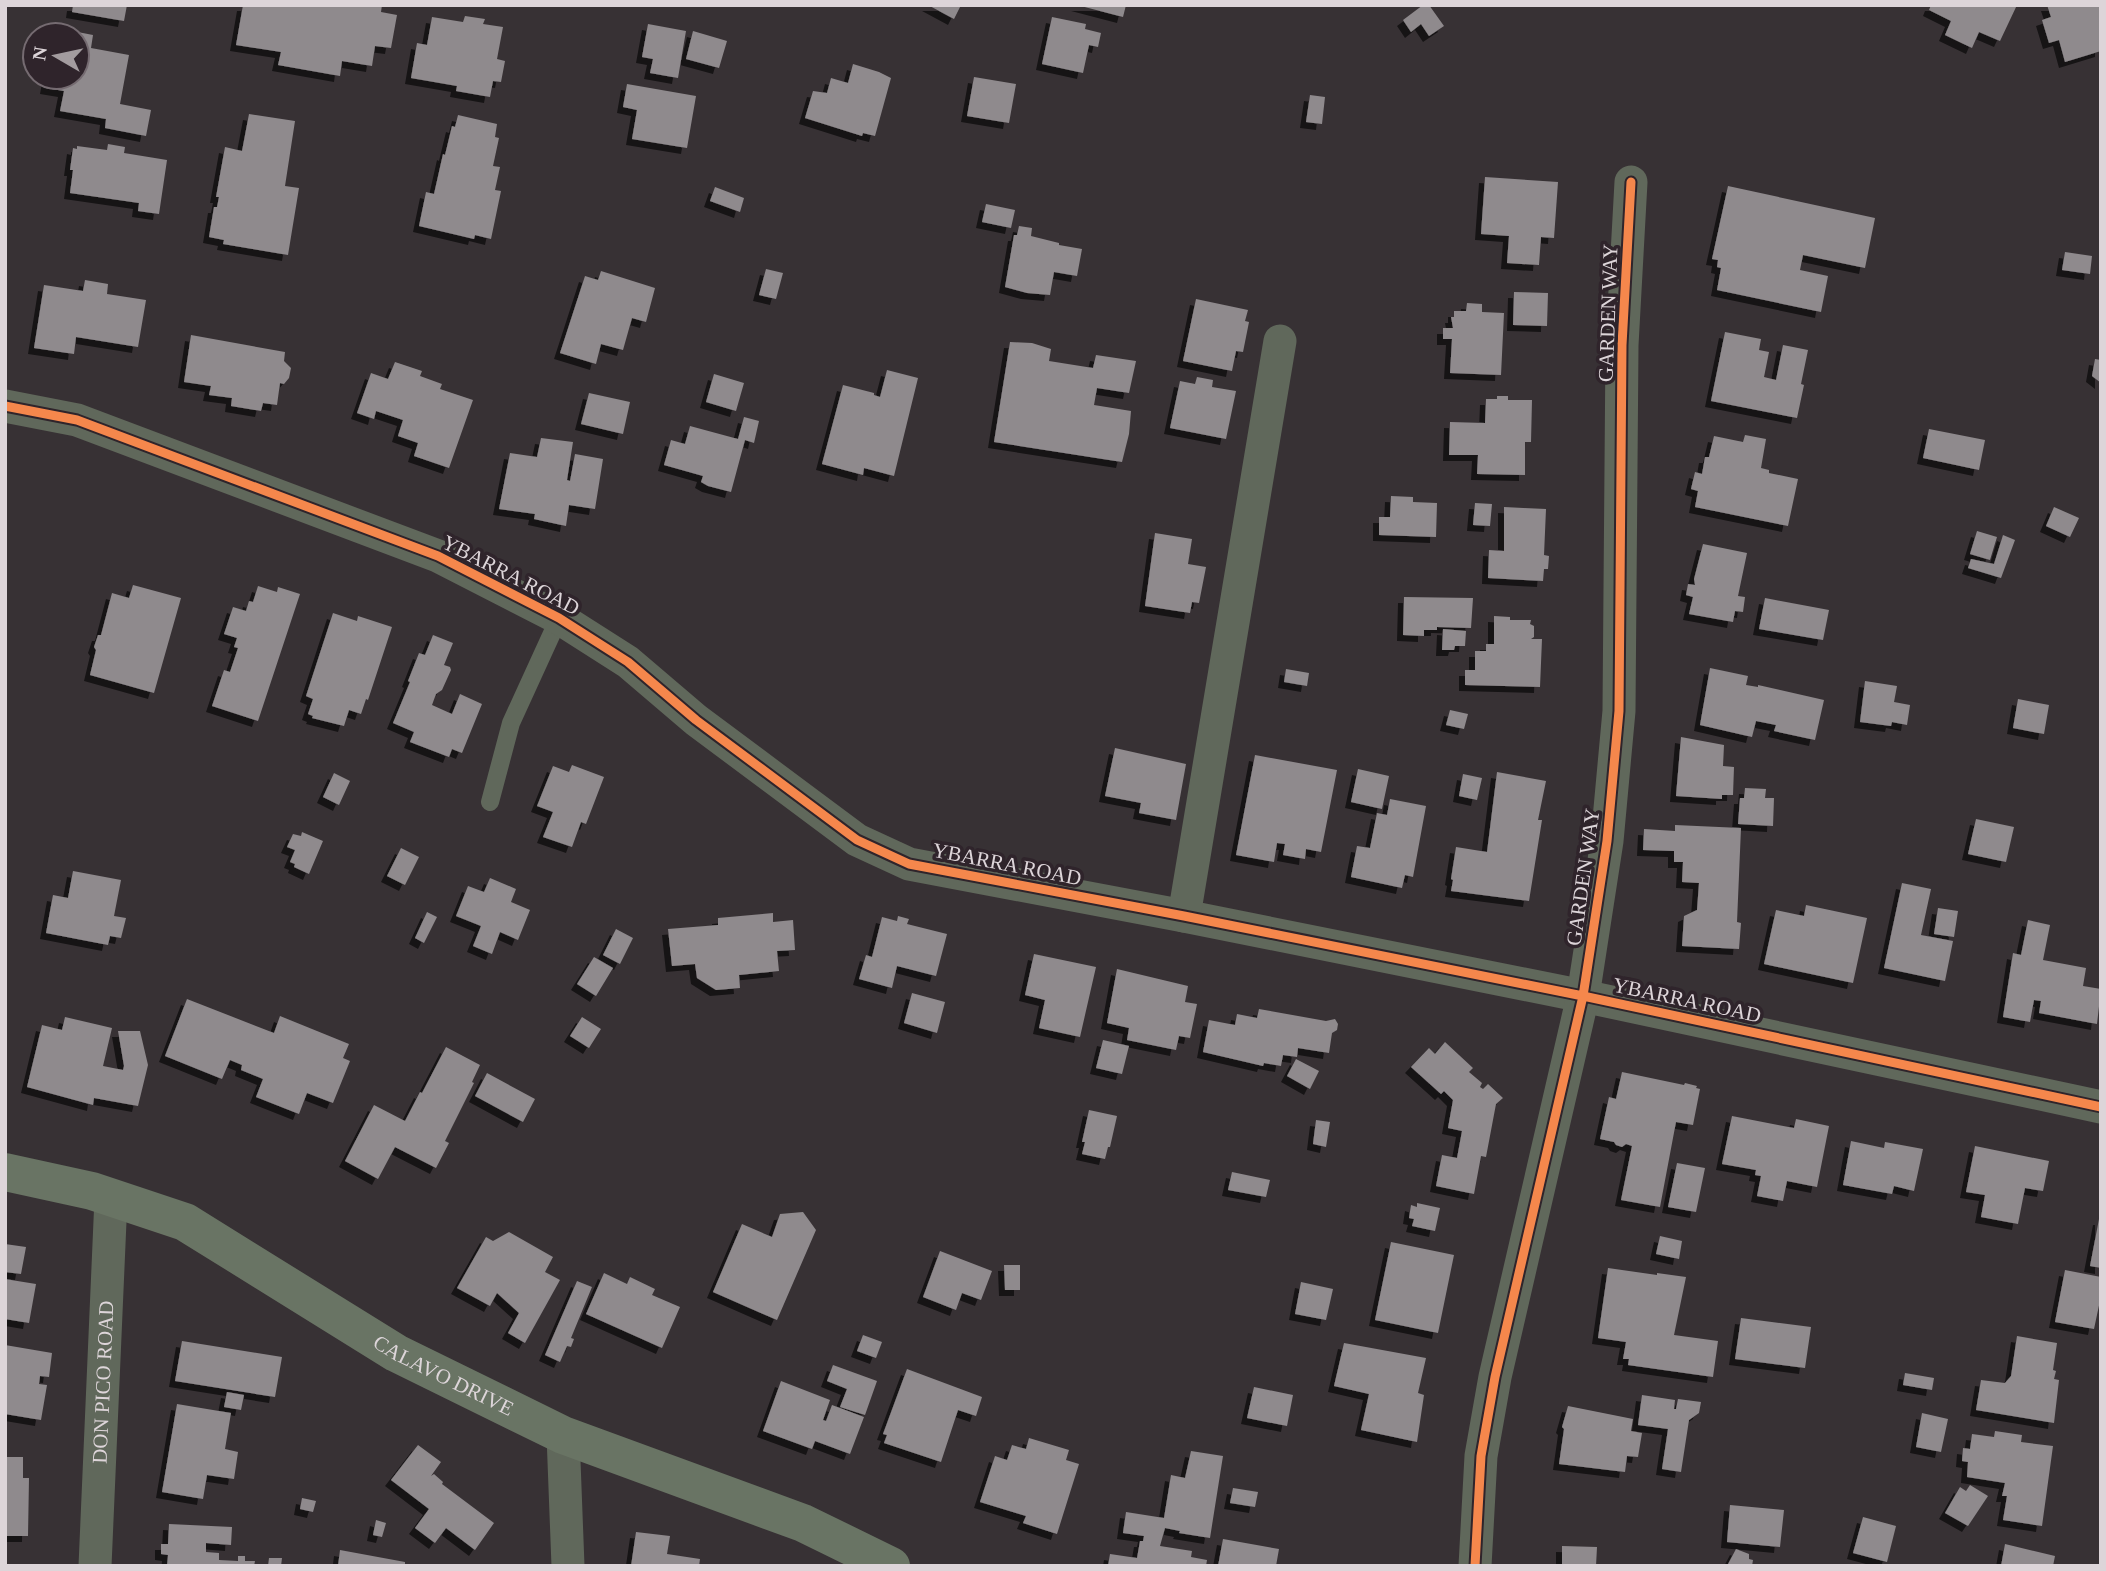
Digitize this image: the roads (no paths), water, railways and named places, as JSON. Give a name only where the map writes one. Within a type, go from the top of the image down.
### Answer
[{"type":"street","name":"GARDEN WAY","points":[[1475,1566],[1482,1456],[1495,1377],[1583,996],[1607,841],[1619,712],[1622,345],[1631,182]]},
{"type":"street","points":[[1184,916],[1280,341]]},
{"type":"street","name":"YBARRA ROAD","points":[[5,406],[77,420],[438,556],[559,618],[628,662],[696,720],[857,840],[909,864],[1583,996],[2101,1107]]},
{"type":"street","name":"CALAVO DRIVE","points":[[5,1172],[92,1191],[184,1222],[396,1353],[563,1435],[803,1523],[891,1566]]},
{"type":"street","name":"DON PICO ROAD","points":[[95,1566],[111,1198]]},
{"type":"street","points":[[563,1435],[568,1566]]},
{"type":"lane","points":[[490,802],[511,723],[559,618]]}]
